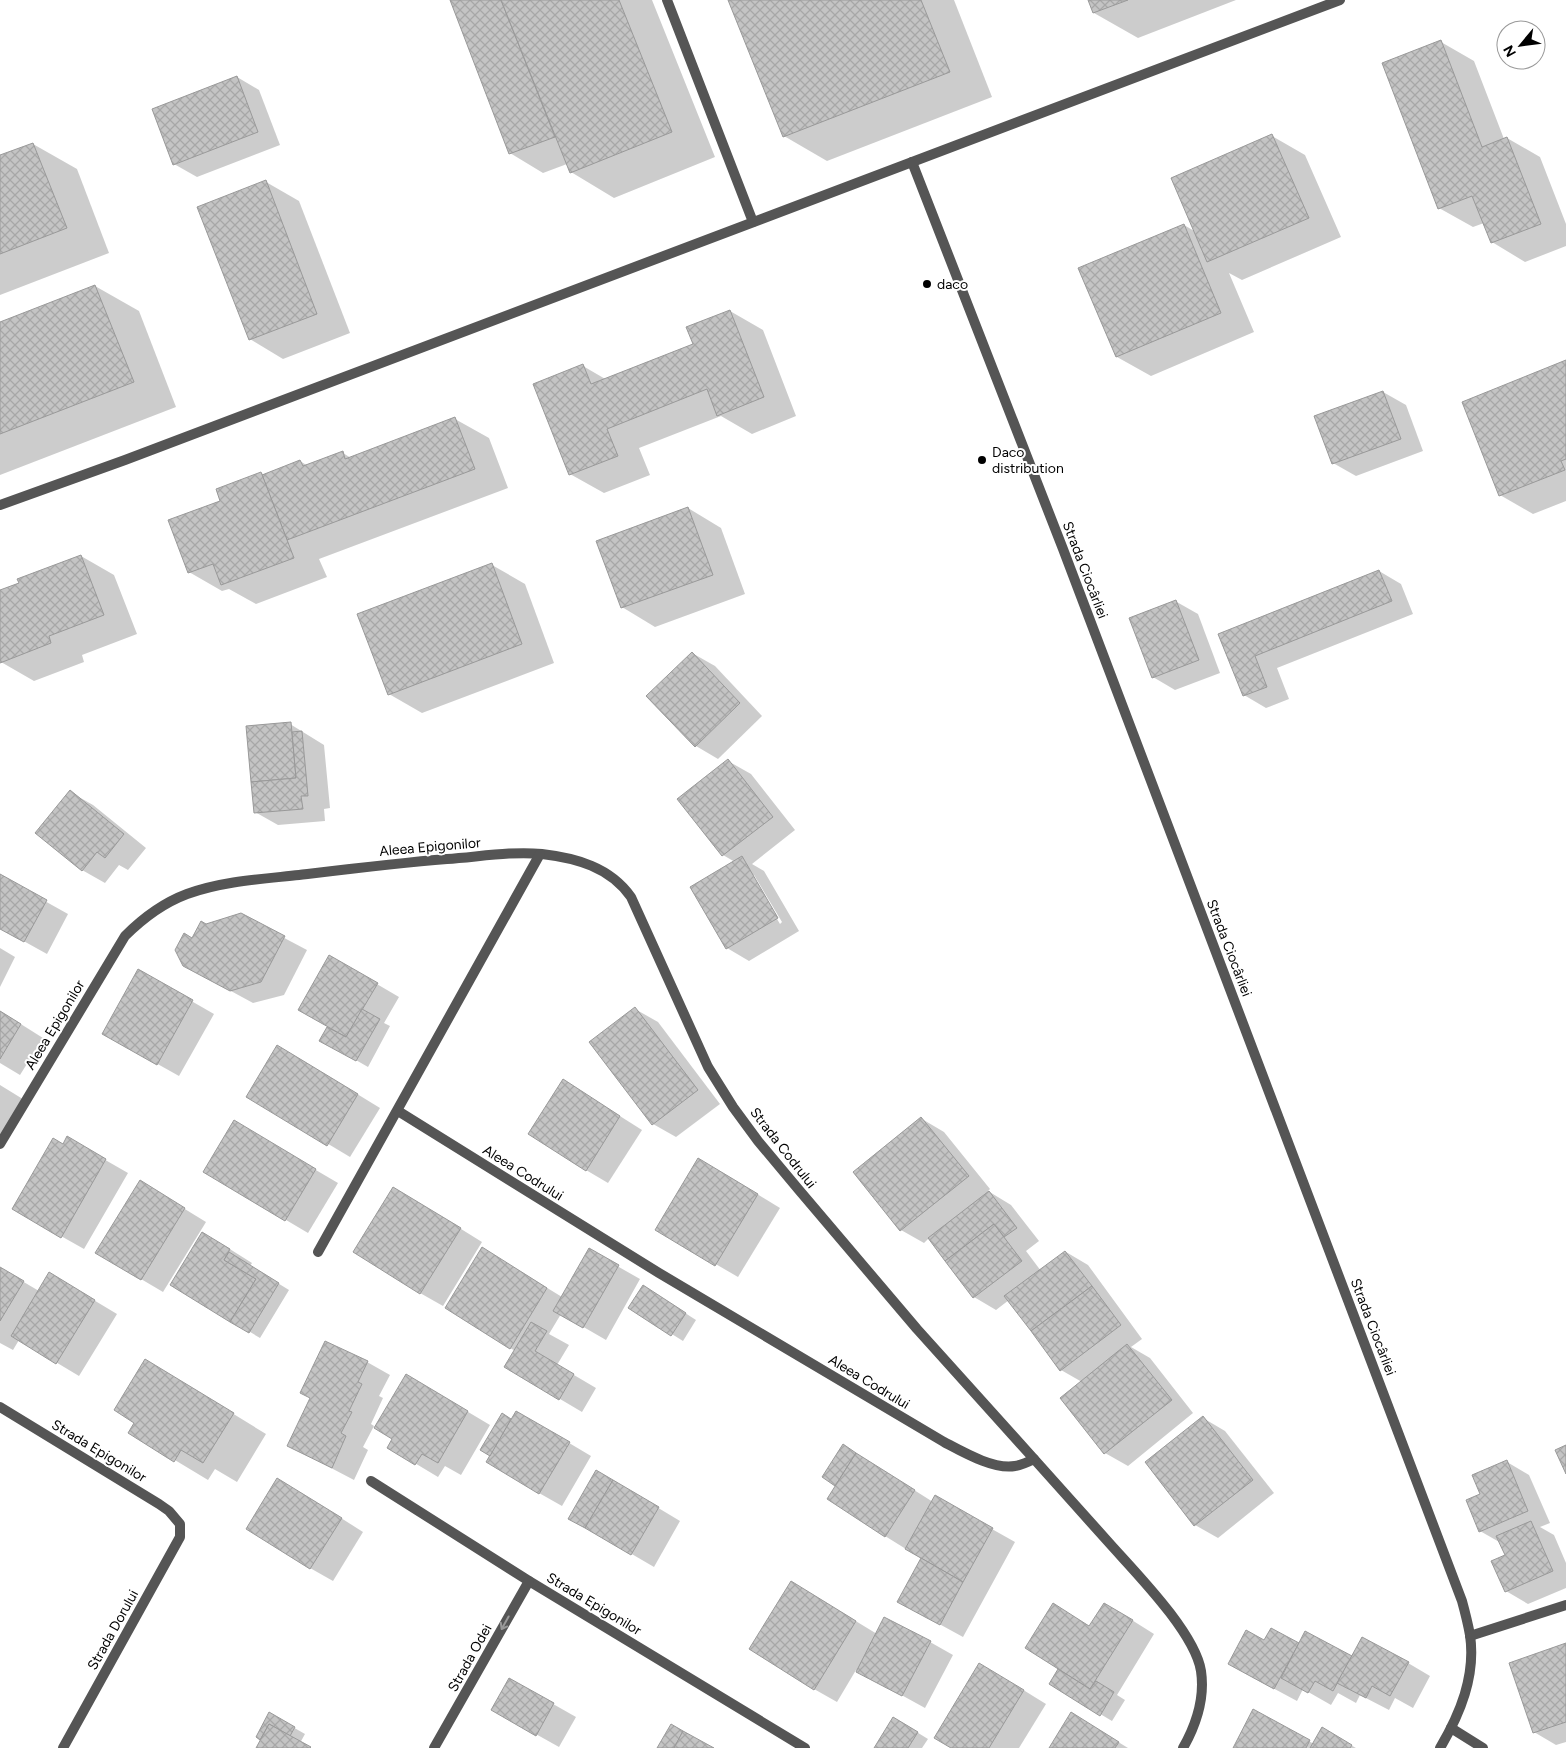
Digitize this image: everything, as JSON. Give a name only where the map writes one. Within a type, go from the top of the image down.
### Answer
[{"type":"street","points":[[667,0],[753,222]]},
{"type":"street","points":[[0,505],[125,460],[1340,0]]},
{"type":"street","name":"Strada Ciocârliei","points":[[912,162],[1062,549],[1462,1601],[1470,1636],[1469,1680],[1463,1702],[1452,1728],[1440,1748]]},
{"type":"street","points":[[318,1252],[540,854]]},
{"type":"street","name":"Aleea Epigonilor","points":[[0,1144],[125,936],[142,919],[160,907],[186,894],[216,885],[404,863],[540,854]]},
{"type":"street","name":"Strada Codrului","points":[[540,854],[590,864],[612,876],[623,886],[631,897],[708,1066],[733,1107],[776,1162],[911,1322],[1034,1459]]},
{"type":"street","name":"Aleea Codrului","points":[[398,1111],[651,1268],[944,1442],[988,1462],[1002,1466],[1016,1466],[1034,1459]]},
{"type":"street","name":"Strada Epigonilor","points":[[0,1406],[159,1504],[169,1511],[180,1524]]},
{"type":"street","points":[[1034,1459],[1139,1577],[1186,1636],[1196,1654],[1201,1670],[1201,1703],[1183,1748]]},
{"type":"street","name":"Strada Epigonilor","points":[[370,1481],[529,1581],[805,1748]]},
{"type":"street","name":"Strada Dorului","points":[[63,1748],[180,1537],[180,1524]]},
{"type":"street","name":"Strada Odei","points":[[434,1748],[529,1581]]},
{"type":"street","points":[[1470,1636],[1566,1605]]},
{"type":"street","points":[[1452,1728],[1483,1748]]},
{"type":"building","points":[[450,0],[501,0],[555,137],[509,154]]},
{"type":"building","points":[[501,0],[619,0],[672,132],[570,173]]},
{"type":"building","points":[[728,0],[921,0],[950,72],[783,137]]},
{"type":"building","points":[[1088,0],[1128,0],[1093,13]]},
{"type":"building","points":[[1441,40],[1482,147],[1507,137],[1541,224],[1491,243],[1472,196],[1438,209],[1382,63]]},
{"type":"building","points":[[237,76],[258,132],[173,165],[152,109]]},
{"type":"building","points":[[1272,134],[1309,218],[1207,262],[1171,178]]},
{"type":"building","points":[[33,143],[67,228],[0,254],[0,155]]},
{"type":"building","points":[[266,180],[317,314],[249,340],[197,207]]},
{"type":"building","points":[[1184,224],[1221,313],[1116,357],[1078,268]]},
{"type":"building","points":[[95,285],[134,382],[0,434],[0,322]]},
{"type":"building","points":[[730,310],[764,397],[717,416],[707,389],[607,429],[618,456],[569,475],[533,384],[583,364],[591,384],[693,344],[686,327]]},
{"type":"building","points":[[1566,360],[1566,459],[1561,461],[1565,470],[1499,496],[1462,402]]},
{"type":"building","points":[[1383,391],[1401,439],[1332,464],[1314,416]]},
{"type":"building","points":[[455,417],[475,469],[287,540],[262,475],[300,460],[303,466],[343,451],[345,459]]},
{"type":"building","points":[[261,472],[294,558],[221,585],[213,564],[188,573],[168,520],[220,501],[216,489]]},
{"type":"building","points":[[688,507],[713,575],[621,608],[596,541]]},
{"type":"building","points":[[81,555],[104,615],[49,636],[51,643],[0,663],[0,590],[19,583],[17,579]]},
{"type":"building","points":[[492,563],[522,644],[388,695],[357,614]]},
{"type":"building","points":[[1379,570],[1392,601],[1255,656],[1267,687],[1243,696],[1218,634]]},
{"type":"building","points":[[1176,600],[1199,660],[1152,678],[1129,618]]},
{"type":"building","points":[[692,652],[740,703],[695,747],[646,696]]},
{"type":"building","points":[[291,722],[296,778],[251,782],[246,726]]},
{"type":"building","points":[[302,731],[308,796],[301,796],[303,809],[254,813],[251,782],[296,778],[292,732]]},
{"type":"building","points":[[728,759],[773,817],[722,856],[677,799]]},
{"type":"building","points":[[70,790],[124,834],[105,858],[97,852],[82,871],[35,833]]},
{"type":"building","points":[[742,856],[778,918],[726,949],[690,887]]},
{"type":"building","points":[[0,874],[47,900],[24,942],[0,929]]},
{"type":"building","points":[[241,913],[285,936],[261,982],[230,991],[183,966],[175,950],[184,933],[192,938],[201,921],[206,924]]},
{"type":"building","points":[[329,955],[378,983],[346,1037],[298,1010]]},
{"type":"building","points":[[138,969],[193,1000],[157,1065],[102,1034]]},
{"type":"building","points":[[635,1007],[698,1090],[652,1125],[589,1042]]},
{"type":"building","points":[[362,1009],[380,1019],[356,1061],[319,1041],[327,1027],[346,1037]]},
{"type":"building","points":[[0,1011],[21,1024],[0,1059]]},
{"type":"building","points":[[277,1045],[358,1094],[327,1146],[246,1097]]},
{"type":"building","points":[[563,1079],[620,1116],[586,1171],[528,1134]]},
{"type":"building","points":[[921,1117],[969,1176],[900,1231],[853,1172]]},
{"type":"building","points":[[234,1120],[316,1169],[285,1221],[203,1172]]},
{"type":"building","points":[[67,1136],[106,1159],[61,1238],[12,1209],[53,1138],[63,1144]]},
{"type":"building","points":[[698,1158],[758,1194],[715,1266],[655,1230]]},
{"type":"building","points":[[140,1180],[185,1208],[141,1280],[95,1253]]},
{"type":"building","points":[[393,1187],[461,1228],[420,1294],[353,1252]]},
{"type":"building","points":[[989,1191],[1017,1228],[1004,1237],[994,1224],[945,1261],[928,1238]]},
{"type":"building","points":[[994,1224],[1022,1261],[973,1298],[945,1261]]},
{"type":"building","points":[[202,1232],[230,1249],[224,1260],[256,1279],[230,1322],[170,1285]]},
{"type":"building","points":[[482,1247],[547,1288],[510,1349],[445,1308]]},
{"type":"building","points":[[589,1248],[619,1265],[583,1328],[553,1311]]},
{"type":"building","points":[[1065,1251],[1092,1286],[1031,1331],[1004,1296]]},
{"type":"building","points":[[229,1252],[279,1283],[249,1333],[230,1322],[256,1279],[224,1260]]},
{"type":"building","points":[[0,1267],[24,1281],[0,1321]]},
{"type":"building","points":[[49,1272],[95,1300],[56,1364],[11,1336]]},
{"type":"building","points":[[643,1285],[686,1313],[671,1336],[628,1308]]},
{"type":"building","points":[[1092,1286],[1121,1325],[1060,1371],[1031,1331]]},
{"type":"building","points":[[531,1322],[547,1331],[535,1351],[574,1374],[559,1400],[504,1367]]},
{"type":"building","points":[[325,1341],[368,1361],[358,1382],[362,1384],[349,1411],[352,1412],[341,1433],[346,1436],[332,1468],[287,1446],[310,1398],[300,1393]]},
{"type":"building","points":[[1127,1344],[1172,1400],[1104,1454],[1060,1398]]},
{"type":"building","points":[[145,1359],[234,1413],[203,1463],[181,1450],[174,1462],[128,1433],[134,1423],[114,1410]]},
{"type":"building","points":[[406,1374],[468,1411],[438,1463],[422,1454],[415,1465],[387,1448],[392,1439],[374,1428]]},
{"type":"building","points":[[516,1411],[570,1442],[539,1494],[486,1462]]},
{"type":"building","points":[[502,1413],[511,1419],[490,1456],[480,1450]]},
{"type":"building","points":[[1203,1416],[1253,1480],[1194,1526],[1145,1462]]},
{"type":"building","points":[[843,1444],[856,1453],[835,1486],[822,1477]]},
{"type":"building","points":[[1566,1445],[1566,1474],[1555,1450]]},
{"type":"building","points":[[856,1453],[915,1490],[885,1537],[827,1499]]},
{"type":"building","points":[[1507,1460],[1528,1511],[1479,1532],[1466,1500],[1480,1494],[1472,1475]]},
{"type":"building","points":[[596,1470],[613,1480],[585,1528],[568,1519]]},
{"type":"building","points":[[277,1478],[342,1518],[310,1569],[246,1529]]},
{"type":"building","points":[[613,1480],[659,1507],[631,1555],[585,1528]]},
{"type":"building","points":[[935,1495],[993,1528],[963,1582],[905,1549]]},
{"type":"building","points":[[1531,1521],[1553,1571],[1505,1592],[1491,1561],[1505,1555],[1496,1536]]},
{"type":"building","points":[[921,1558],[963,1582],[940,1625],[897,1602]]},
{"type":"building","points":[[791,1581],[856,1621],[814,1690],[749,1649]]},
{"type":"building","points":[[1053,1603],[1089,1626],[1104,1603],[1133,1620],[1090,1689],[1025,1648]]},
{"type":"building","points":[[884,1617],[931,1641],[902,1696],[856,1672]]},
{"type":"building","points":[[1271,1628],[1299,1643],[1274,1689],[1228,1664],[1246,1630],[1264,1640]]},
{"type":"building","points":[[1305,1631],[1352,1656],[1333,1691],[1315,1681],[1308,1693],[1281,1678]]},
{"type":"building","points":[[1362,1637],[1409,1662],[1390,1696],[1372,1686],[1366,1698],[1337,1683]]},
{"type":"building","points":[[1566,1643],[1566,1722],[1533,1733],[1509,1663]]},
{"type":"building","points":[[979,1663],[1024,1690],[989,1748],[951,1748],[934,1738]]},
{"type":"building","points":[[1058,1669],[1090,1689],[1096,1681],[1114,1692],[1100,1716],[1049,1684]]},
{"type":"building","points":[[509,1678],[554,1703],[536,1736],[491,1710]]},
{"type":"building","points":[[1253,1709],[1310,1740],[1306,1748],[1233,1748]]},
{"type":"building","points":[[269,1712],[295,1727],[290,1736],[269,1724],[260,1740],[256,1737]]},
{"type":"building","points":[[1071,1712],[1119,1742],[1115,1748],[1049,1748]]},
{"type":"building","points":[[893,1717],[918,1732],[908,1748],[874,1748]]},
{"type":"building","points":[[269,1724],[311,1747],[256,1748]]},
{"type":"building","points":[[671,1724],[683,1731],[674,1748],[657,1748]]},
{"type":"building","points":[[1322,1727],[1352,1745],[1350,1748],[1310,1748]]},
{"type":"building","points":[[683,1731],[714,1748],[674,1748]]},
{"type":"place","name":"daco","points":[[927,284]]},
{"type":"place","name":"Daco distribution","points":[[982,460]]}]
